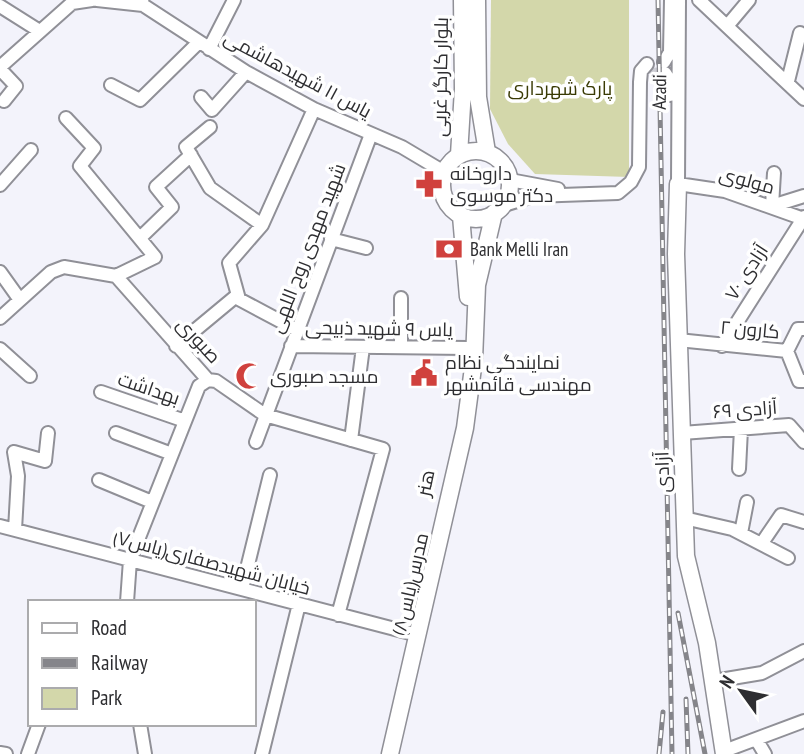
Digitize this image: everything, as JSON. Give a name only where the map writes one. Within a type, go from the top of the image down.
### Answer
[{"type":"main road","name":"بلوار کارگر غربی","points":[[459,155],[463,89],[462,0]]},
{"type":"main road","name":"بلوار کارگر غربی","points":[[477,0],[478,97],[487,152]]},
{"type":"main road","points":[[469,151],[487,152],[500,161],[510,180],[499,209],[474,219],[461,216],[446,202],[442,182],[444,172],[459,155],[469,151]]},
{"type":"main road","name":"آزادی","points":[[678,184],[678,340],[686,556],[714,681],[724,753]]},
{"type":"main road","name":"مدرس(یاس۸)","points":[[390,754],[466,428],[481,260],[499,209]]},
{"type":"main road","name":"هنر","points":[[384,754],[414,634],[458,430],[468,348],[468,297],[461,216]]},
{"type":"street","points":[[4,101],[16,86],[0,68],[38,30],[72,3],[92,0]]},
{"type":"street","points":[[97,0],[143,3]]},
{"type":"street","points":[[111,85],[140,100],[203,46],[234,0]]},
{"type":"street","points":[[671,0],[670,52],[665,67],[670,81],[671,175],[678,184]]},
{"type":"street","name":"Azadi","points":[[678,184],[679,0]]},
{"type":"street","points":[[699,0],[788,81],[804,99]]},
{"type":"street","points":[[728,25],[749,0]]},
{"type":"street","name":"یاس ۱۱ شهیدهاشمی","points":[[143,3],[203,46],[246,72],[314,109],[402,147],[444,172]]},
{"type":"street","points":[[0,6],[38,30]]},
{"type":"street","points":[[788,81],[800,33]]},
{"type":"street","points":[[201,97],[212,110],[246,72]]},
{"type":"street","points":[[499,209],[533,196],[576,192],[618,193],[631,182],[639,167],[645,73]]},
{"type":"street","points":[[239,299],[229,263],[262,225],[314,109]]},
{"type":"street","points":[[0,318],[51,272],[64,267],[116,276],[156,257],[80,166],[94,148],[66,118]]},
{"type":"street","points":[[210,127],[186,147],[211,188],[262,225]]},
{"type":"street","name":"شهید مهدی روح اللهی","points":[[256,442],[371,134]]},
{"type":"street","points":[[0,185],[31,150]]},
{"type":"street","points":[[139,238],[172,207],[156,187],[191,155]]},
{"type":"street","points":[[774,173],[772,206],[804,197]]},
{"type":"street","points":[[510,180],[576,192]]},
{"type":"street","name":"مولوی","points":[[678,184],[725,191],[804,218]]},
{"type":"street","name":"آزادی ۷۰","points":[[722,346],[804,218]]},
{"type":"street","points":[[331,239],[366,248]]},
{"type":"street","points":[[0,272],[20,300]]},
{"type":"street","name":"صبوری","points":[[116,276],[208,380],[216,381],[265,415],[383,449],[338,614]]},
{"type":"street","points":[[176,346],[235,297],[297,330]]},
{"type":"street","points":[[401,298],[401,347]]},
{"type":"street","name":"کارون ۲","points":[[678,340],[788,351],[798,329],[804,329]]},
{"type":"street","name":"یاس ۹ شهید ذبیحی","points":[[291,346],[468,348]]},
{"type":"street","points":[[351,440],[363,347]]},
{"type":"street","points":[[0,349],[30,376]]},
{"type":"street","points":[[788,351],[799,381],[804,382]]},
{"type":"street","points":[[127,600],[130,560],[199,386],[208,380]]},
{"type":"street","name":"بهداشت","points":[[101,392],[185,421]]},
{"type":"street","name":"آزادی ۶۹","points":[[682,433],[789,425],[804,442]]},
{"type":"street","points":[[739,469],[741,429]]},
{"type":"street","points":[[15,530],[18,476],[14,452],[45,461],[48,433]]},
{"type":"street","points":[[116,433],[172,454]]},
{"type":"street","points":[[242,590],[270,475]]},
{"type":"street","points":[[99,480],[152,502]]},
{"type":"street","points":[[741,533],[747,502]]},
{"type":"street","points":[[762,543],[781,515],[804,522]]},
{"type":"street","points":[[684,518],[741,533],[789,558]]},
{"type":"street","name":"خیابان شهیدصفاری(یاس۷)","points":[[0,526],[414,634]]},
{"type":"street","points":[[261,754],[299,604]]},
{"type":"street","points":[[714,681],[762,673],[804,651]]},
{"type":"street","points":[[724,753],[804,721]]},
{"type":"street","points":[[27,754],[38,726]]},
{"type":"street","points":[[140,726],[145,754]]},
{"type":"street","points":[[756,739],[765,754]]},
{"type":"street","points":[[0,753],[6,754]]},
{"type":"green space","name":"پارک شهرداری","points":[[491,0],[629,0],[629,177],[535,174],[508,144],[490,109]]},
{"type":"tunnel","points":[[650,74],[665,73]]},
{"type":"railway","points":[[658,0],[672,754]]},
{"type":"railway","points":[[678,613],[705,754]]},
{"type":"railway","points":[[686,699],[688,754]]},
{"type":"railway","points":[[659,754],[663,712]]},
{"type":"place","name":"داروخانه دکتر موسوی","points":[[429,184]]},
{"type":"place","name":"Bank Melli Iran","points":[[449,249]]},
{"type":"place","name":"نمایندگی نظام مهندسی قائمشهر","points":[[424,373]]},
{"type":"place","name":"مسجد صبوری","points":[[249,376]]}]
